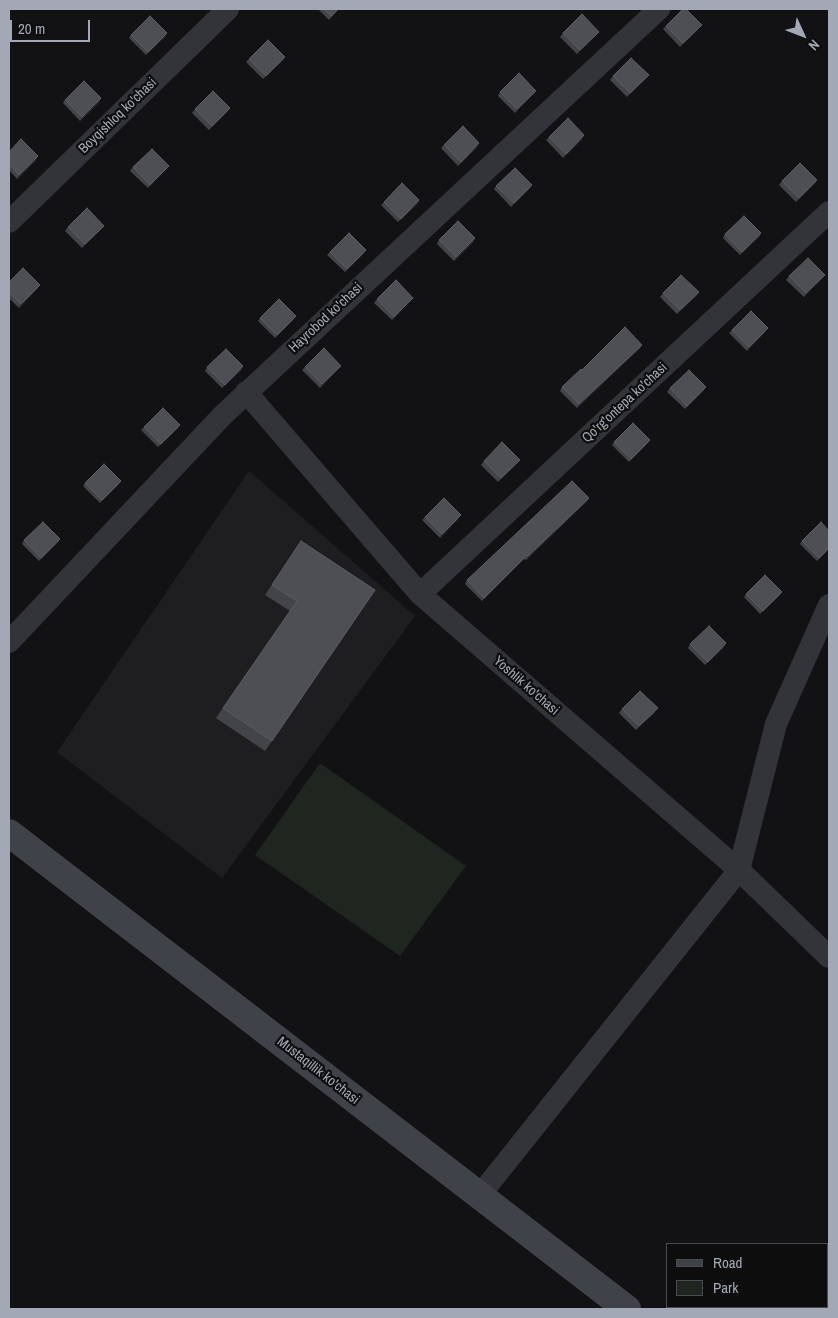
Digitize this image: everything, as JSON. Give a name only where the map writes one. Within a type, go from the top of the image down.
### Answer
[{"type":"main road","name":"Mustaqillik ko'chasi","points":[[9,833],[627,1309]]},
{"type":"street","name":"Boyqishloq ko'chasi","points":[[9,222],[228,9]]},
{"type":"street","name":"Hayrobod ko'chasi","points":[[9,642],[246,392],[659,9]]},
{"type":"street","name":"Qo'rg'ontepa ko'chasi","points":[[420,594],[829,212]]},
{"type":"street","name":"Yoshlik ko'chasi","points":[[246,392],[420,594],[739,870],[829,958]]},
{"type":"street","points":[[480,1195],[739,870],[776,724],[829,605]]},
{"type":"shaded area","points":[[249,471],[415,616],[222,878],[57,752]]},
{"type":"green space","points":[[320,763],[466,866],[400,956],[255,855]]},
{"type":"building","points":[[324,9],[338,9],[331,16]]},
{"type":"building","points":[[683,9],[686,9],[702,25],[683,43],[666,26]]},
{"type":"building","points":[[582,14],[599,32],[580,50],[563,33]]},
{"type":"building","points":[[150,16],[167,33],[148,52],[131,35]]},
{"type":"building","points":[[268,40],[285,57],[266,76],[249,59]]},
{"type":"building","points":[[631,58],[649,75],[630,93],[613,76]]},
{"type":"building","points":[[519,73],[536,91],[517,109],[500,92]]},
{"type":"building","points":[[84,81],[101,98],[82,117],[65,100]]},
{"type":"building","points":[[213,91],[230,108],[212,126],[195,109]]},
{"type":"building","points":[[568,118],[584,135],[566,154],[549,137]]},
{"type":"building","points":[[463,126],[479,143],[461,162],[444,145]]},
{"type":"building","points":[[21,139],[38,156],[19,175],[9,164],[9,152]]},
{"type":"building","points":[[152,149],[169,166],[150,185],[133,167]]},
{"type":"building","points":[[800,163],[817,180],[799,198],[782,181]]},
{"type":"building","points":[[515,168],[532,185],[514,203],[496,186]]},
{"type":"building","points":[[402,183],[419,200],[401,219],[384,202]]},
{"type":"building","points":[[87,208],[104,226],[85,244],[68,227]]},
{"type":"building","points":[[744,216],[761,233],[742,252],[725,234]]},
{"type":"building","points":[[458,221],[475,238],[456,257],[439,240]]},
{"type":"building","points":[[349,233],[366,250],[347,269],[330,252]]},
{"type":"building","points":[[808,258],[825,275],[806,293],[789,276]]},
{"type":"building","points":[[23,268],[40,285],[21,304],[9,292],[9,282]]},
{"type":"building","points":[[681,275],[699,292],[680,310],[663,293]]},
{"type":"building","points":[[396,280],[413,298],[394,317],[377,299]]},
{"type":"building","points":[[279,299],[296,316],[277,335],[260,318]]},
{"type":"building","points":[[751,311],[768,328],[749,347],[732,330]]},
{"type":"building","points":[[625,327],[642,345],[579,404],[562,387]]},
{"type":"building","points":[[324,348],[341,366],[322,384],[305,367]]},
{"type":"building","points":[[226,349],[243,366],[225,385],[207,367]]},
{"type":"building","points":[[689,370],[706,387],[687,406],[670,388]]},
{"type":"building","points":[[163,408],[180,425],[161,444],[144,427]]},
{"type":"building","points":[[633,423],[650,440],[631,459],[614,442]]},
{"type":"building","points":[[502,442],[520,460],[501,478],[484,461]]},
{"type":"building","points":[[104,464],[121,481],[102,500],[85,483]]},
{"type":"building","points":[[572,481],[589,498],[484,598],[467,580]]},
{"type":"building","points":[[444,498],[461,515],[442,534],[425,517]]},
{"type":"building","points":[[43,522],[60,539],[41,558],[24,540]]},
{"type":"building","points":[[821,522],[829,531],[829,548],[819,558],[802,541]]},
{"type":"building","points":[[301,541],[375,590],[272,741],[223,708],[297,601],[272,585]]},
{"type":"building","points":[[765,575],[782,592],[763,611],[746,594]]},
{"type":"building","points":[[709,626],[726,643],[708,662],[690,644]]},
{"type":"building","points":[[640,691],[658,708],[639,726],[622,709]]}]
